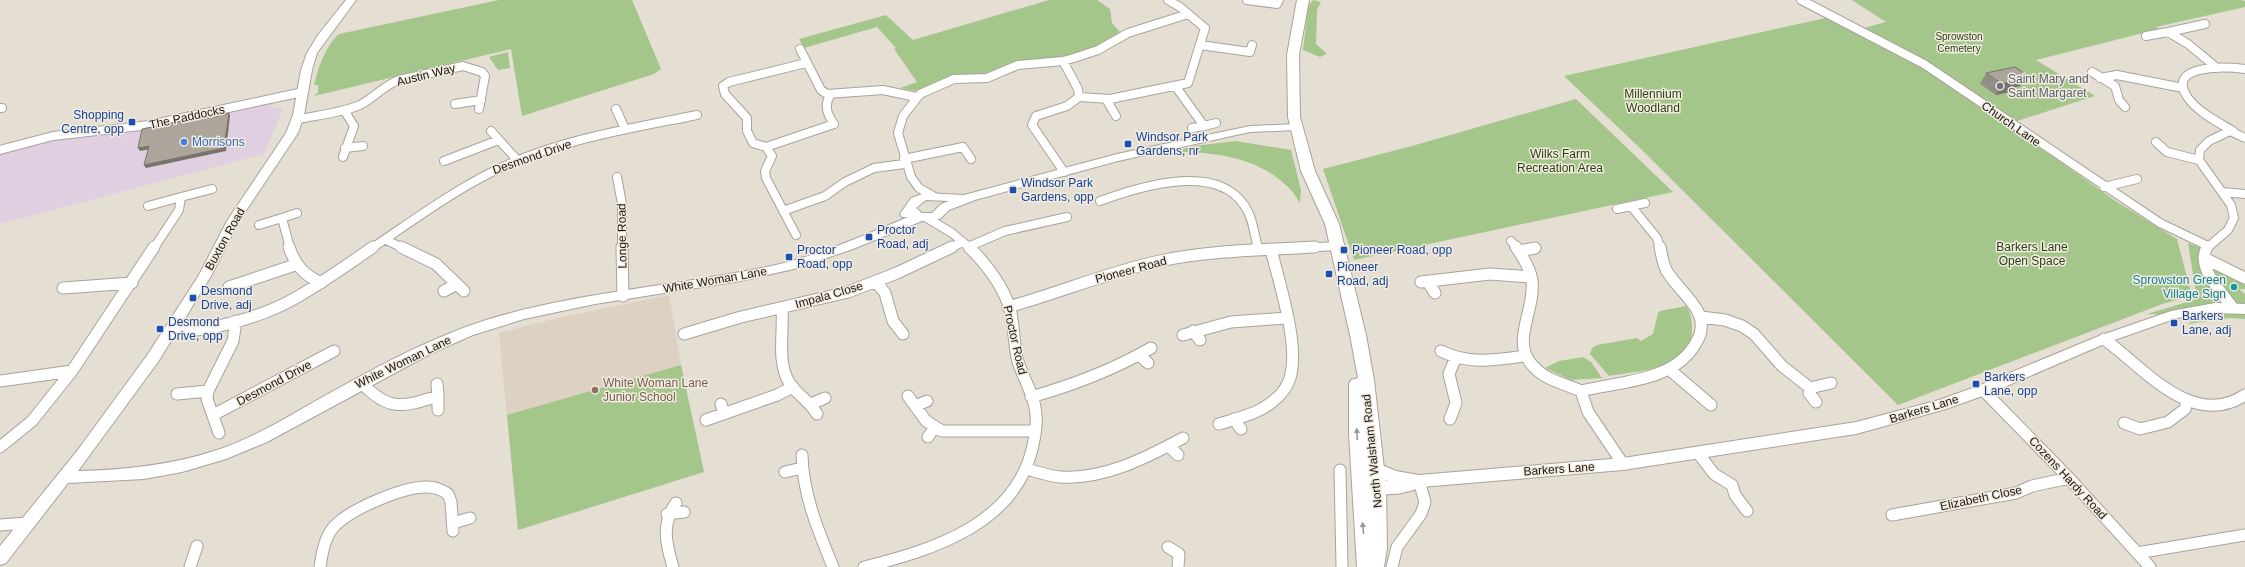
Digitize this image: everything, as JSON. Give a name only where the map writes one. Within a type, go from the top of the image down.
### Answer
[{"type":"main road","name":"North Walsham Road","points":[[1304,0],[1293,55],[1294,117],[1308,171],[1332,224],[1358,335],[1357,434],[1368,472],[1377,486],[1378,548],[1375,567]]},
{"type":"main road","name":"North Walsham Road","points":[[1366,567],[1368,472]]},
{"type":"street","name":"Buxton Road","points":[[0,558],[65,477],[170,333],[205,276],[233,221],[281,152],[298,118],[309,60],[314,48],[351,0]]},
{"type":"street","points":[[1064,172],[1030,120],[1036,116],[1067,106],[1079,97],[1106,99],[1176,87],[1188,83],[1205,28],[1168,0]]},
{"type":"street","points":[[1247,0],[1277,5]]},
{"type":"street","name":"Church Lane","points":[[1801,0],[1924,64],[2160,224],[2208,246]]},
{"type":"street","points":[[918,211],[913,182],[904,161],[898,130],[916,98],[954,79],[987,78],[1018,65],[1063,61],[1098,50],[1128,33],[1188,14]]},
{"type":"street","points":[[2146,36],[2205,24]]},
{"type":"street","points":[[2168,32],[2188,44],[2217,68]]},
{"type":"street","points":[[1200,45],[1250,52]]},
{"type":"street","points":[[800,49],[821,90],[830,95],[883,90],[916,98]]},
{"type":"street","points":[[1063,61],[1078,89],[1079,97]]},
{"type":"street","points":[[806,62],[729,82],[723,86],[725,94],[747,118],[747,131],[753,143],[766,147],[834,124],[826,112],[825,104],[830,95]]},
{"type":"street","name":"Austin Way","points":[[298,118],[344,110],[370,99],[394,82],[463,66],[482,72],[485,76],[480,105],[455,104]]},
{"type":"street","points":[[2245,69],[2200,69],[2192,72],[2186,78],[2183,88],[2190,101],[2199,109],[2245,138]]},
{"type":"street","points":[[2092,72],[2115,86],[2119,100],[2125,106]]},
{"type":"street","points":[[2100,78],[2118,75],[2183,88]]},
{"type":"street","points":[[1176,87],[1204,126]]},
{"type":"street","name":"The Paddocks","points":[[0,150],[54,136],[149,125],[303,92]]},
{"type":"street","points":[[1106,99],[1116,116]]},
{"type":"street","points":[[616,109],[625,129]]},
{"type":"street","points":[[344,110],[354,126],[344,153],[363,146]]},
{"type":"street","name":"Desmond Drive","points":[[170,333],[187,332],[236,321],[276,308],[320,284],[483,176],[518,161],[576,142],[625,129],[693,118]]},
{"type":"street","points":[[1192,128],[1216,123]]},
{"type":"street","name":"White Woman Lane","points":[[918,211],[920,198],[939,203],[971,197],[1064,172],[1235,132],[1269,127],[1296,127]]},
{"type":"street","points":[[491,131],[496,140],[512,152],[518,161]]},
{"type":"street","points":[[2233,131],[2219,135],[2202,145],[2199,152],[2199,160],[2206,175],[2230,203],[2234,220],[2230,227],[2214,238],[2208,246],[2204,258],[2210,277],[2239,308]]},
{"type":"street","points":[[444,161],[496,140]]},
{"type":"street","points":[[2156,142],[2167,152],[2199,160]]},
{"type":"street","points":[[783,211],[825,196],[845,182],[874,168],[904,161],[961,144],[971,160]]},
{"type":"street","points":[[766,147],[772,156],[766,167],[767,179],[796,235]]},
{"type":"street","name":"Longe Road","points":[[618,177],[622,204],[623,296]]},
{"type":"street","points":[[2104,187],[2137,179]]},
{"type":"street","points":[[1100,202],[1107,194],[1174,180],[1196,181],[1220,186],[1231,192],[1244,205],[1249,214],[1258,250]]},
{"type":"street","points":[[913,182],[939,203]]},
{"type":"street","points":[[148,206],[212,189]]},
{"type":"street","points":[[2222,192],[2245,194]]},
{"type":"street","points":[[0,446],[32,421],[72,371],[132,283],[179,210],[181,197]]},
{"type":"street","name":"White Woman Lane","points":[[65,477],[96,478],[148,474],[211,458],[272,432],[416,353],[490,324],[548,309],[743,276],[806,262],[857,244],[890,229],[918,211],[936,216],[939,203]]},
{"type":"street","name":"Proctor Road","points":[[864,567],[921,551],[974,526],[1009,497],[1027,469],[1034,453],[1036,413],[1021,373],[1008,307],[984,265],[944,218],[939,203]]},
{"type":"street","points":[[1617,209],[1646,203]]},
{"type":"street","points":[[1511,241],[1519,251],[1529,269],[1531,277],[1532,289],[1521,341],[1525,356],[1537,371],[1547,377],[1581,391],[1670,370],[1691,356],[1701,334],[1701,317],[1692,302],[1667,272],[1657,238],[1631,206]]},
{"type":"street","name":"Proctor Road","points":[[918,211],[940,223],[962,241]]},
{"type":"street","points":[[259,225],[296,213]]},
{"type":"street","points":[[962,241],[1005,231],[1052,216],[1067,217]]},
{"type":"street","points":[[282,218],[295,265],[300,272],[320,284]]},
{"type":"street","points":[[386,240],[436,264],[460,287],[444,291]]},
{"type":"street","name":"Impala Close","points":[[684,334],[706,332],[782,308],[848,292],[876,282],[962,241]]},
{"type":"street","name":"Pioneer Road","points":[[1008,307],[1049,296],[1110,274],[1154,262],[1187,256],[1271,249],[1338,246]]},
{"type":"street","points":[[1519,251],[1535,248]]},
{"type":"street","points":[[1219,424],[1266,406],[1277,399],[1286,387],[1291,373],[1292,354],[1271,249]]},
{"type":"street","points":[[2204,258],[2226,267],[2245,278]]},
{"type":"street","points":[[235,288],[295,265]]},
{"type":"street","points":[[1435,293],[1425,282],[1490,274],[1531,277]]},
{"type":"street","name":"Impala Close","points":[[876,282],[885,293],[893,321],[903,334]]},
{"type":"street","points":[[63,288],[132,283]]},
{"type":"street","name":"Impala Close","points":[[782,308],[784,317],[781,361],[784,373],[793,387],[811,404],[817,414]]},
{"type":"street","name":"Barkers Lane","points":[[1368,472],[1419,481],[1623,464],[1856,428],[1934,407],[1984,390],[2104,340],[2176,314],[2239,308]]},
{"type":"street","points":[[1701,317],[1733,321],[1747,327],[1758,336],[1790,374],[1810,388],[1831,383]]},
{"type":"street","points":[[1200,340],[1188,333],[1231,322],[1286,318]]},
{"type":"street","points":[[219,433],[207,399],[208,391],[234,341],[236,321]]},
{"type":"street","points":[[2104,340],[2167,390],[2187,400],[2201,405],[2214,405],[2231,402],[2245,395]]},
{"type":"street","points":[[1031,397],[1088,380],[1144,359],[1151,348]]},
{"type":"street","name":"Desmond Drive","points":[[213,415],[334,351]]},
{"type":"street","points":[[1442,351],[1456,359],[1483,362],[1525,356]]},
{"type":"street","points":[[1450,418],[1456,403],[1449,374],[1456,359]]},
{"type":"street","points":[[1670,370],[1711,405]]},
{"type":"street","points":[[0,381],[72,371]]},
{"type":"street","points":[[362,382],[382,403],[394,406],[438,396]]},
{"type":"street","points":[[438,384],[438,410]]},
{"type":"street","points":[[706,420],[723,409],[793,387]]},
{"type":"street","points":[[1810,388],[1809,393],[1816,402]]},
{"type":"street","name":"Cozens Hardy Road","points":[[1984,390],[2069,478],[2150,567]]},
{"type":"street","points":[[177,394],[208,391]]},
{"type":"street","points":[[1581,391],[1588,412],[1623,464]]},
{"type":"street","points":[[908,396],[927,424],[931,433],[942,431],[1035,432]]},
{"type":"street","points":[[811,404],[825,398]]},
{"type":"street","points":[[2124,424],[2140,429],[2168,422],[2177,417],[2184,409],[2187,400]]},
{"type":"street","points":[[915,406],[927,401]]},
{"type":"street","points":[[1234,419],[1242,429]]},
{"type":"street","points":[[1027,469],[1061,477],[1094,473],[1133,463],[1183,438]]},
{"type":"street","points":[[1169,446],[1178,455]]},
{"type":"street","points":[[1698,453],[1714,474],[1732,485],[1735,495],[1747,511]]},
{"type":"street","points":[[802,455],[802,468],[806,494],[833,567]]},
{"type":"street","points":[[785,472],[802,468]]},
{"type":"street","points":[[1340,470],[1342,567]]},
{"type":"street","name":"Elizabeth Close","points":[[1892,515],[2016,493],[2032,486],[2069,478]]},
{"type":"street","points":[[1392,567],[1397,547],[1422,514],[1425,502],[1419,481]]},
{"type":"street","name":"Barkers Lane","points":[[1377,486],[1402,488],[1419,481]]},
{"type":"street","points":[[320,567],[322,550],[332,530],[339,522],[365,507],[414,489],[433,487],[448,494],[451,502],[453,527],[470,518]]},
{"type":"street","points":[[673,567],[666,545],[667,514],[680,508]]},
{"type":"street","points":[[0,525],[28,523]]},
{"type":"street","points":[[2137,553],[2245,535]]},
{"type":"street","points":[[190,567],[197,546]]},
{"type":"street","points":[[1168,548],[1184,553],[1178,567]]},
{"type":"shaded area","points":[[277,96],[271,107],[283,109],[264,154],[0,224],[0,147],[138,125]]},
{"type":"shaded area","name":"White Woman Lane Junior School","points":[[669,295],[681,365],[704,472],[518,530],[499,333],[566,316]]},
{"type":"green space","points":[[499,0],[632,0],[661,69],[654,74],[522,116],[511,49],[314,96],[318,92],[318,85],[314,85],[320,64],[326,50],[339,34]]},
{"type":"green space","points":[[1049,0],[1097,0],[1110,9],[1112,23],[1120,32],[1095,47],[1061,58],[1015,62],[989,74],[947,77],[915,91],[900,88],[917,82],[894,49],[896,48],[877,27],[804,48],[799,39],[886,15],[913,40]]},
{"type":"green space","points":[[1313,0],[1321,2],[1317,10],[1316,44],[1327,54],[1320,57],[1303,50],[1308,7]]},
{"type":"green space","name":"Sprowston Cemetery","points":[[1852,0],[2242,0],[2245,1],[2245,7],[2156,27],[2159,29],[2036,60],[2095,96],[2014,122],[1905,49],[1864,28],[1886,22]]},
{"type":"green space","points":[[1830,17],[1908,58],[1992,113],[2117,202],[2177,239],[2192,296],[2165,303],[1898,405],[1641,149],[1564,76]]},
{"type":"green space","points":[[508,52],[510,68],[498,70],[489,57]]},
{"type":"green space","name":"Wilks Farm Recreation Area","points":[[1576,99],[1673,192],[1354,260],[1323,169],[1412,146]]},
{"type":"green space","points":[[1236,141],[1291,150],[1301,190],[1300,203],[1291,190],[1275,176],[1248,162],[1218,155],[1172,152],[1194,146]]},
{"type":"green space","points":[[2188,243],[2201,248],[2200,259],[2245,280],[2245,289],[2239,289],[2245,294],[2245,319],[2230,318],[2188,324],[2198,316],[2147,314],[2197,299]]},
{"type":"green space","points":[[1686,306],[1691,315],[1692,322],[1692,332],[1689,345],[1682,354],[1672,361],[1647,370],[1609,376],[1590,354],[1592,348],[1597,345],[1637,338],[1641,341],[1653,334],[1658,313],[1660,311]]},
{"type":"green space","points":[[1583,357],[1591,362],[1602,378],[1571,380],[1545,368],[1559,361]]},
{"type":"green space","name":"White Woman Lane Junior School","points":[[681,365],[704,472],[518,530],[507,415]]},
{"type":"building","points":[[2015,67],[2027,75],[2016,77],[2020,80],[2002,84],[1986,73]]},
{"type":"building","name":"Morrisons","points":[[229,113],[224,148],[144,165],[149,146],[138,148],[142,129],[214,114],[214,117]]},
{"type":"place","name":"Saint Mary and Saint Margaret","points":[[2000,86]]},
{"type":"place","name":"Shopping Centre, opp","points":[[132,122]]},
{"type":"place","name":"Morrisons","points":[[184,142]]},
{"type":"place","name":"Windsor Park Gardens, nr","points":[[1128,144]]},
{"type":"place","name":"Windsor Park Gardens, opp","points":[[1013,190]]},
{"type":"place","name":"Proctor Road, adj","points":[[869,237]]},
{"type":"place","name":"Pioneer Road, opp","points":[[1344,250]]},
{"type":"place","name":"Proctor Road, opp","points":[[789,257]]},
{"type":"place","name":"Pioneer Road, adj","points":[[1329,274]]},
{"type":"place","name":"Sprowston Green Village Sign","points":[[2234,287]]},
{"type":"place","name":"Desmond Drive, adj","points":[[193,298]]},
{"type":"place","name":"Barkers Lane, adj","points":[[2174,323]]},
{"type":"place","name":"Desmond Drive, opp","points":[[160,329]]},
{"type":"place","name":"Barkers Lane, opp","points":[[1976,384]]},
{"type":"place","name":"White Woman Lane Junior School","points":[[595,390]]},
{"type":"park label","name":"Millennium Woodland","points":[[1653,101]]},
{"type":"park label","name":"Barkers Lane Open Space","points":[[2032,254]]}]
